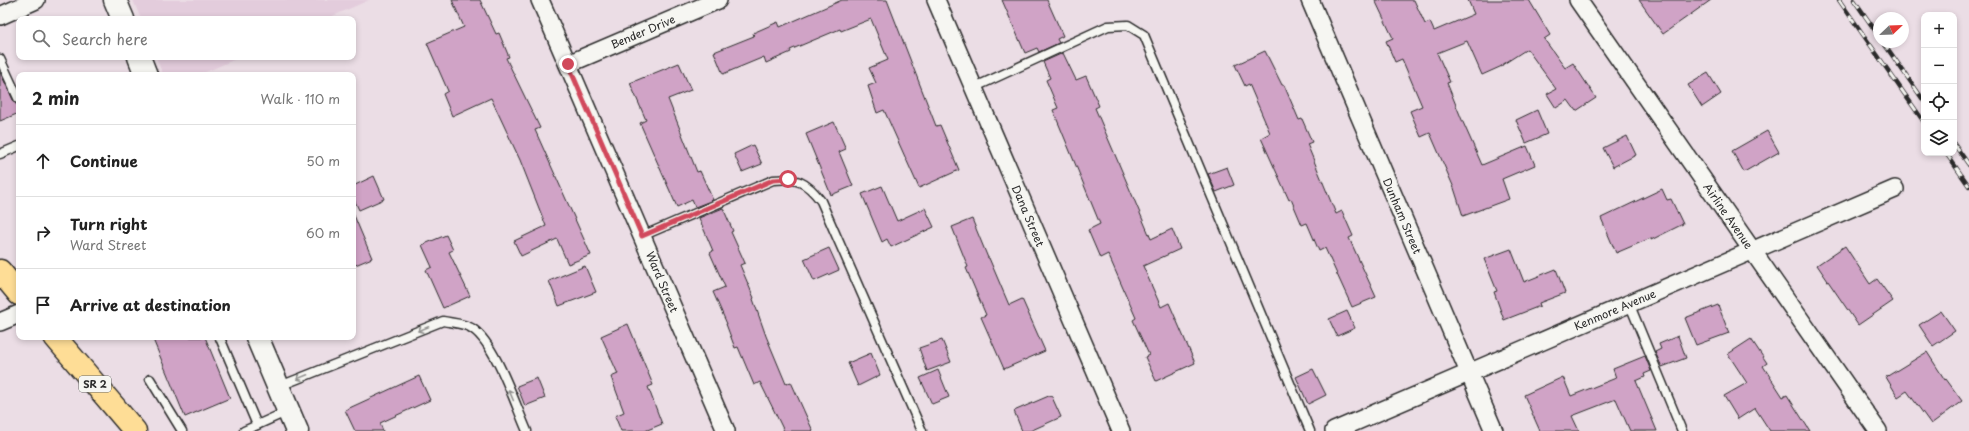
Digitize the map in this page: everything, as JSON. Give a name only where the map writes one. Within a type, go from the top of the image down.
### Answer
[{"type":"main road","points":[[0,271],[16,290]]},
{"type":"main road","name":"SR 2","points":[[58,340],[135,431]]},
{"type":"street","points":[[0,16],[36,0]]},
{"type":"street","points":[[115,0],[122,16]]},
{"type":"street","name":"Ward Street","points":[[540,0],[726,431]]},
{"type":"street","name":"Bender Drive","points":[[568,64],[718,0]]},
{"type":"street","name":"Dana Street","points":[[936,0],[1121,431]]},
{"type":"street","name":"Dunham Street","points":[[1310,0],[1494,431]]},
{"type":"street","name":"Airline Avenue","points":[[1578,0],[1878,431]]},
{"type":"street","points":[[140,60],[145,72]]},
{"type":"street","name":"Kenmore Avenue","points":[[1334,431],[1895,189]]},
{"type":"street","points":[[0,322],[16,315]]},
{"type":"street","points":[[258,340],[297,431]]},
{"type":"lane","points":[[973,88],[1108,26],[1128,25],[1144,35],[1310,431]]},
{"type":"lane","points":[[0,59],[16,94]]},
{"type":"lane","points":[[0,154],[16,147]]},
{"type":"lane","points":[[642,236],[773,180],[799,180],[812,188],[821,200],[922,431]]},
{"type":"lane","points":[[1629,303],[1682,431]]},
{"type":"lane","points":[[278,387],[443,321],[457,323],[472,328],[484,340],[495,358],[526,431]]},
{"type":"lane","points":[[221,340],[257,425]]},
{"type":"lane","points":[[150,379],[182,431]]},
{"type":"lane","points":[[244,431],[288,411]]},
{"type":"shaded area","points":[[133,0],[369,0],[333,16],[140,16]]},
{"type":"shaded area","points":[[157,60],[233,60],[206,72],[162,72]]},
{"type":"building","points":[[452,0],[480,0],[496,34],[499,33],[509,57],[506,58],[540,128],[535,130],[591,255],[568,264],[557,239],[521,256],[514,241],[546,226],[520,160],[491,98],[452,116],[443,94],[448,91],[427,43],[464,27]]},
{"type":"building","points":[[842,0],[887,0],[936,126],[940,125],[959,170],[919,188],[884,110],[877,113],[868,86],[876,83],[869,68],[888,60],[871,19],[841,31],[840,29],[790,50],[791,52],[766,63],[764,57],[723,74],[714,52],[754,36],[753,33],[778,22],[780,27]]},
{"type":"building","points":[[1002,0],[1047,0],[1063,36],[1057,39],[1059,43],[1039,52],[1037,48],[1025,53]]},
{"type":"building","points":[[1375,0],[1414,0],[1425,24],[1430,22],[1434,31],[1474,14],[1468,0],[1529,0],[1550,35],[1544,39],[1565,68],[1573,63],[1596,98],[1576,111],[1568,100],[1556,108],[1547,94],[1556,89],[1527,49],[1502,66],[1482,75],[1467,41],[1437,53],[1450,82],[1447,83],[1482,165],[1527,146],[1535,165],[1502,179],[1509,199],[1463,216],[1454,188],[1430,133],[1421,137],[1410,111],[1422,106],[1402,59],[1395,62],[1386,41],[1393,38]]},
{"type":"building","points":[[1639,0],[1711,0],[1663,34]]},
{"type":"building","points":[[1265,51],[1282,85],[1284,85],[1299,120],[1302,119],[1312,142],[1307,144],[1336,214],[1342,211],[1353,236],[1349,238],[1376,297],[1352,307],[1325,248],[1319,251],[1307,223],[1302,225],[1291,199],[1289,200],[1261,138],[1270,133],[1249,84],[1245,86],[1235,65]]},
{"type":"building","points":[[1063,53],[1076,80],[1086,76],[1099,106],[1095,108],[1151,239],[1172,229],[1180,249],[1143,266],[1161,307],[1169,303],[1195,363],[1156,381],[1145,357],[1149,355],[1133,320],[1136,318],[1108,254],[1100,258],[1088,230],[1100,224],[1053,110],[1058,108],[1046,80],[1050,78],[1043,62]]},
{"type":"building","points":[[679,63],[691,90],[668,99],[697,172],[700,171],[713,200],[695,207],[692,200],[677,207],[640,123],[646,120],[630,83]]},
{"type":"building","points":[[0,72],[16,104],[16,114],[0,121]]},
{"type":"building","points":[[1708,73],[1721,94],[1702,107],[1688,85]]},
{"type":"building","points":[[1537,110],[1547,134],[1526,143],[1516,120]]},
{"type":"building","points":[[834,122],[846,149],[839,152],[853,186],[831,195],[806,134]]},
{"type":"building","points":[[1767,131],[1779,152],[1744,172],[1732,151]]},
{"type":"building","points":[[1627,136],[1636,155],[1613,167],[1603,148]]},
{"type":"building","points":[[753,145],[762,164],[742,172],[734,154]]},
{"type":"building","points":[[1227,167],[1234,185],[1216,192],[1208,174]]},
{"type":"building","points":[[374,176],[384,199],[359,210],[356,204],[356,185]]},
{"type":"building","points":[[882,186],[897,221],[925,208],[934,227],[891,247],[887,239],[882,242],[862,194]]},
{"type":"building","points":[[1662,189],[1667,200],[1671,199],[1683,224],[1651,240],[1651,238],[1616,253],[1601,218]]},
{"type":"building","points":[[723,208],[733,231],[731,232],[745,263],[740,265],[754,298],[753,299],[766,336],[786,384],[791,382],[813,431],[784,431],[760,382],[754,385],[738,347],[735,348],[727,324],[713,292],[725,287],[710,253],[713,251],[699,218]]},
{"type":"building","points":[[972,219],[1009,305],[1022,299],[1045,351],[1004,369],[981,317],[986,315],[966,268],[968,267],[952,227]]},
{"type":"building","points":[[356,220],[372,258],[356,265]]},
{"type":"building","points":[[446,235],[453,250],[449,252],[470,296],[443,308],[426,270],[432,267],[422,245]]},
{"type":"building","points":[[1845,246],[1870,284],[1877,279],[1893,301],[1858,325],[1817,265]]},
{"type":"building","points":[[829,248],[839,270],[814,281],[804,259]]},
{"type":"building","points":[[1511,249],[1524,282],[1556,269],[1565,293],[1539,303],[1540,306],[1504,320],[1494,292],[1497,291],[1484,259]]},
{"type":"building","points":[[585,266],[596,292],[559,306],[549,281]]},
{"type":"building","points":[[1718,305],[1729,333],[1696,345],[1685,318]]},
{"type":"building","points":[[1347,311],[1355,328],[1337,336],[1329,319]]},
{"type":"building","points":[[1941,311],[1955,331],[1933,346],[1919,325]]},
{"type":"building","points":[[628,324],[653,385],[648,387],[662,424],[645,431],[621,431],[615,416],[624,412],[611,377],[618,374],[601,336]]},
{"type":"building","points":[[1678,336],[1686,358],[1662,367],[1655,352],[1661,349],[1659,344]]},
{"type":"building","points":[[1751,339],[1767,363],[1763,366],[1783,397],[1787,395],[1810,431],[1770,431],[1755,408],[1738,419],[1724,396],[1747,383],[1728,354]]},
{"type":"building","points":[[153,340],[206,340],[230,398],[185,417]]},
{"type":"building","points":[[942,340],[951,362],[927,371],[919,348]]},
{"type":"building","points":[[1927,352],[1945,380],[1946,379],[1962,401],[1931,424],[1907,391],[1898,397],[1886,377]]},
{"type":"building","points":[[871,353],[880,375],[858,386],[848,363]]},
{"type":"building","points":[[1645,356],[1651,371],[1644,374],[1645,377],[1636,381],[1657,431],[1630,431],[1616,399],[1572,416],[1579,431],[1540,431],[1524,395],[1563,377],[1571,396],[1616,378],[1613,369]]},
{"type":"building","points":[[1313,369],[1326,395],[1308,404],[1296,377]]},
{"type":"building","points":[[938,370],[949,397],[932,404],[920,378]]},
{"type":"building","points":[[419,376],[430,400],[380,423],[383,431],[355,431],[345,410]]},
{"type":"building","points":[[537,378],[545,398],[525,406],[517,386]]},
{"type":"building","points":[[1051,395],[1061,417],[1030,431],[1022,431],[1014,411]]},
{"type":"railway","points":[[1839,0],[1923,120]]},
{"type":"railway","points":[[1854,0],[1873,27]]},
{"type":"railway","points":[[1887,48],[1921,97]]},
{"type":"railway","points":[[1957,148],[1969,165]]},
{"type":"railway","points":[[1948,156],[1969,186]]},
{"type":"route","points":[[568,64],[642,236],[773,180],[788,179]]}]
